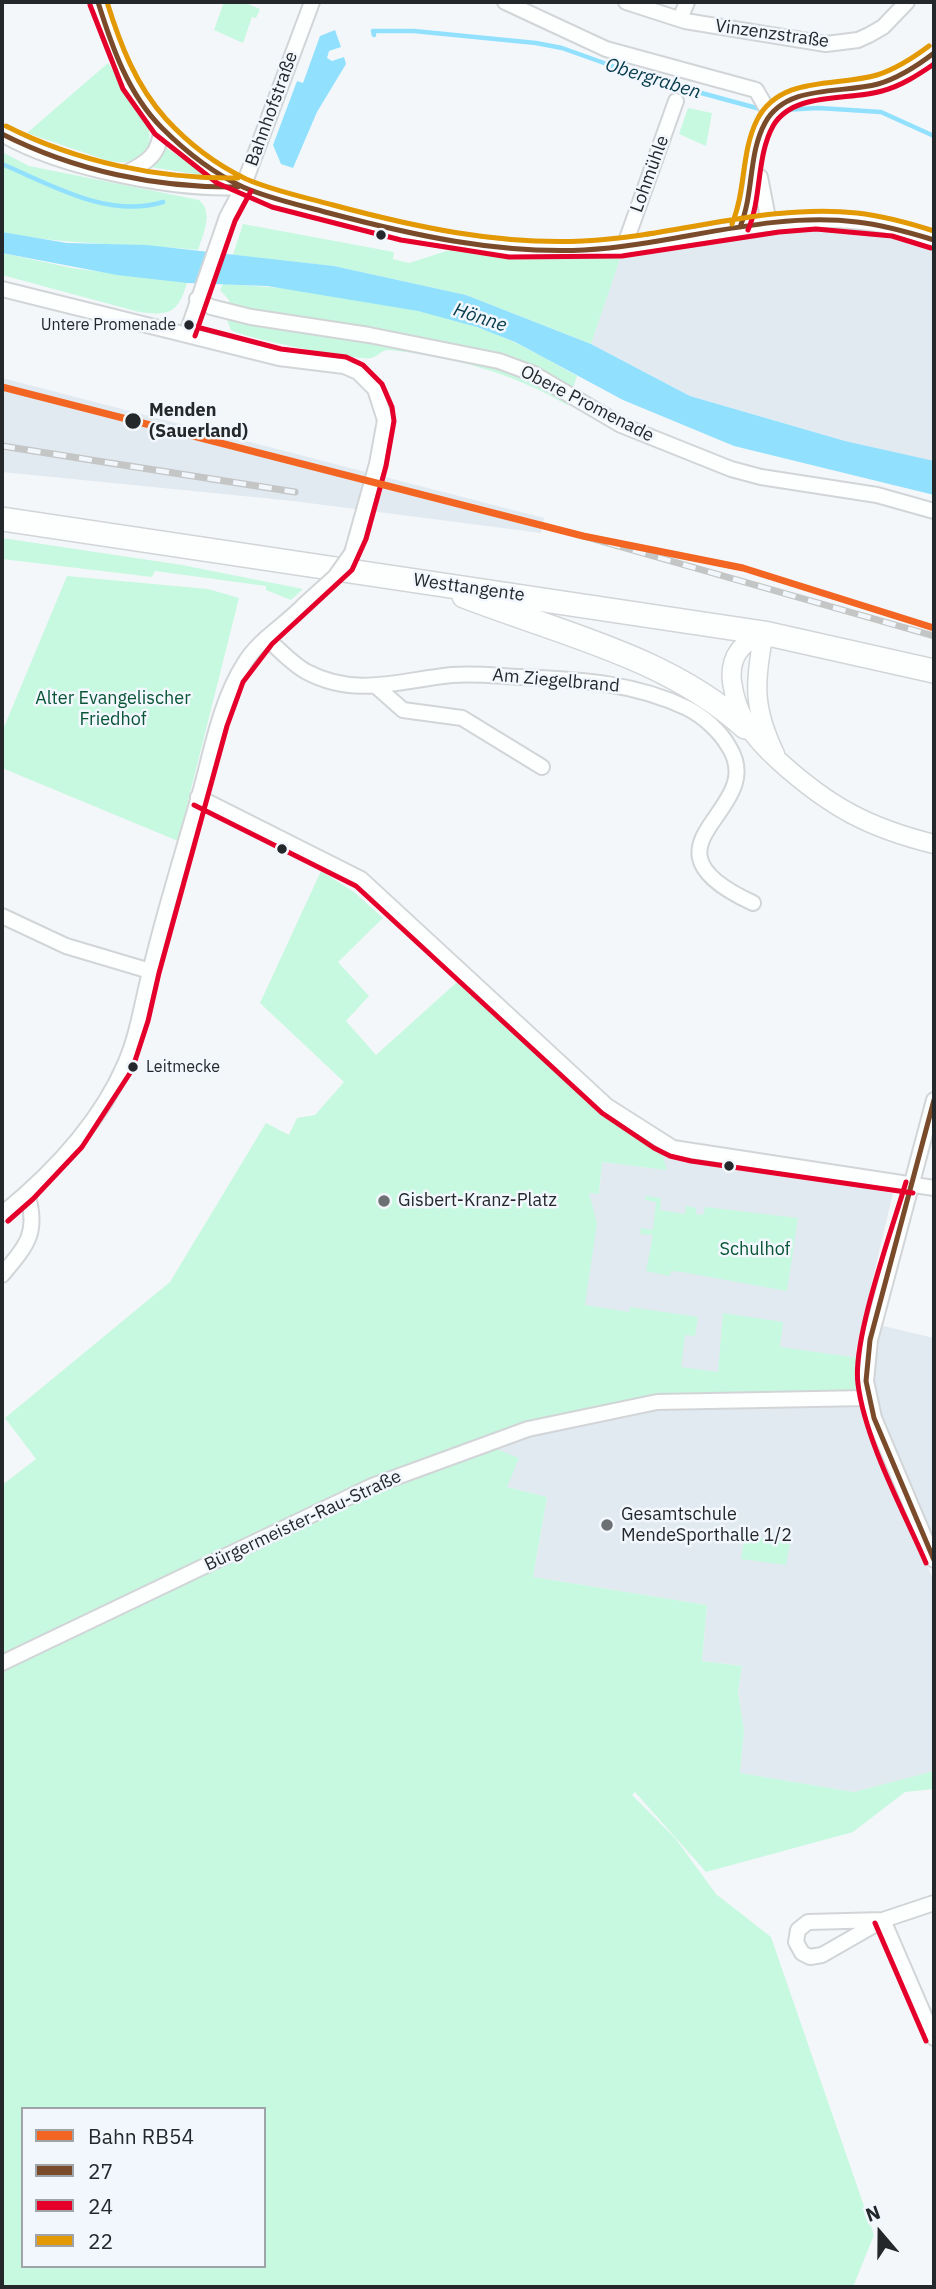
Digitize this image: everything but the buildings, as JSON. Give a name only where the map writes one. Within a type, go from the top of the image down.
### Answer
[{"type":"main road","name":"Westtangente","points":[[2,519],[764,633],[934,671]]},
{"type":"main road","points":[[425,581],[657,668],[696,688],[746,727]]},
{"type":"street","points":[[98,2],[122,66],[161,127],[191,154],[243,187],[384,229],[462,246],[513,251],[624,247],[812,218],[869,221],[934,240]]},
{"type":"street","name":"Bahnhofstraße","points":[[187,333],[227,217],[243,187],[312,2]]},
{"type":"street","points":[[505,2],[606,48],[748,87],[762,96],[768,118]]},
{"type":"street","name":"Vinzenzstraße","points":[[625,2],[680,19],[826,44],[858,40],[883,27],[907,2]]},
{"type":"street","points":[[680,19],[687,2]]},
{"type":"street","points":[[740,227],[752,197],[757,148],[768,118],[787,102],[804,95],[874,85],[909,70],[934,53]]},
{"type":"street","name":"Lohmühle","points":[[624,247],[676,101]]},
{"type":"street","points":[[124,174],[152,159],[159,145],[161,127]]},
{"type":"street","points":[[2,134],[19,144],[51,155],[124,174],[207,189],[243,187]]},
{"type":"street","points":[[757,148],[762,193],[769,223]]},
{"type":"street","points":[[2,289],[279,358],[344,366],[358,372],[375,389],[385,420],[377,464],[352,553],[335,577],[266,638],[246,660],[235,678],[198,797],[150,971],[133,1045],[118,1077],[75,1142],[27,1193],[2,1214]]},
{"type":"street","name":"Obere Promenade","points":[[198,296],[211,307],[251,317],[369,335],[499,361],[534,374],[621,425],[731,469],[761,478],[877,495],[934,510]]},
{"type":"street","points":[[764,633],[739,649],[732,663],[733,691],[746,727],[778,760],[831,805],[865,823],[934,844]]},
{"type":"street","points":[[764,633],[755,695],[763,729],[778,760]]},
{"type":"street","name":"Am Ziegelbrand","points":[[266,638],[306,671],[344,685],[377,687],[452,675],[586,680],[619,684],[690,710],[724,738],[737,760],[736,785],[701,838],[701,863],[718,884],[753,903]]},
{"type":"street","points":[[377,687],[402,710],[462,718],[542,767]]},
{"type":"street","points":[[198,797],[361,879],[607,1106],[673,1148],[934,1188]]},
{"type":"street","points":[[2,916],[66,946],[150,971]]},
{"type":"street","points":[[934,1100],[866,1359],[867,1398],[934,1560]]},
{"type":"street","points":[[2,1275],[26,1246],[31,1231],[33,1220],[27,1193]]},
{"type":"street","name":"Bürgermeister-Rau-Straße","points":[[2,1663],[372,1486],[528,1429],[657,1402],[867,1398]]},
{"type":"street","points":[[883,1920],[808,1922],[798,1930],[796,1942],[802,1953],[810,1957],[822,1955],[883,1920],[934,1903]]},
{"type":"street","points":[[883,1920],[934,2038]]},
{"type":"shaded area","points":[[801,230],[859,230],[903,236],[934,247],[934,462],[845,441],[690,396],[591,344],[621,255],[674,243]]},
{"type":"shaded area","points":[[2,378],[544,518],[541,533],[293,501],[2,472]]},
{"type":"shaded area","points":[[658,1140],[673,1152],[893,1193],[856,1350],[867,1412],[934,1582],[934,1771],[854,1792],[740,1773],[744,1730],[738,1692],[742,1666],[702,1661],[707,1605],[533,1577],[547,1497],[507,1487],[485,1445],[589,1192],[599,1194],[602,1162],[651,1168]]},
{"type":"shaded area","points":[[875,1324],[934,1338],[934,1544],[874,1408],[870,1340]]},
{"type":"green space","points":[[224,2],[243,2],[260,9],[256,18],[252,17],[243,43],[214,30]]},
{"type":"green space","points":[[108,63],[149,128],[150,146],[142,156],[127,162],[109,161],[27,133]]},
{"type":"green space","points":[[688,108],[712,113],[706,146],[679,134]]},
{"type":"green space","points":[[165,147],[208,176],[150,167],[159,159]]},
{"type":"green space","points":[[2,152],[29,166],[199,200],[207,217],[198,250],[75,242],[2,232]]},
{"type":"green space","points":[[243,224],[394,252],[393,259],[409,263],[462,246],[624,247],[591,344],[466,295],[334,266],[233,255]]},
{"type":"green space","points":[[2,253],[72,268],[187,283],[180,301],[171,310],[158,313],[139,312],[2,275]]},
{"type":"green space","points":[[223,284],[351,297],[446,318],[502,337],[577,376],[567,405],[504,375],[436,357],[387,350],[371,358],[362,358],[325,353],[240,334],[231,330],[227,320],[229,300],[220,290]]},
{"type":"green space","points":[[2,538],[182,565],[303,589],[291,600],[266,590],[266,586],[155,571],[152,577],[2,559]]},
{"type":"green space","name":"Alter Evangelischer Friedhof","points":[[67,576],[208,589],[239,598],[178,841],[2,768],[2,732]]},
{"type":"green space","points":[[321,871],[354,892],[383,918],[338,962],[369,996],[346,1021],[376,1055],[466,974],[607,1106],[658,1140],[667,1170],[602,1162],[599,1194],[589,1193],[597,1223],[585,1305],[629,1312],[630,1307],[698,1317],[695,1336],[685,1335],[681,1367],[718,1372],[723,1313],[783,1322],[780,1347],[867,1359],[867,1398],[657,1402],[486,1445],[519,1458],[507,1487],[547,1497],[533,1577],[707,1605],[702,1661],[742,1666],[738,1692],[744,1730],[740,1773],[854,1792],[934,1771],[934,1789],[905,1792],[853,1832],[706,1872],[635,1792],[632,1795],[675,1838],[716,1894],[771,1937],[874,2235],[853,2287],[2,2287],[2,1485],[36,1459],[5,1418],[170,1282],[266,1123],[289,1135],[297,1118],[315,1115],[344,1082],[260,1003]]},
{"type":"green space","name":"Schulhof","points":[[645,1196],[661,1198],[660,1210],[685,1214],[686,1206],[696,1208],[696,1214],[703,1215],[705,1207],[798,1218],[787,1291],[682,1272],[671,1271],[670,1276],[646,1271],[653,1235],[640,1234],[641,1228],[653,1230],[656,1202],[645,1200]]},
{"type":"green space","points":[[745,1535],[790,1543],[786,1565],[741,1559]]},
{"type":"water","points":[[335,30],[341,47],[329,51],[327,58],[332,61],[344,57],[346,64],[317,112],[293,168],[281,164],[273,145],[297,81],[303,83],[320,36]]},
{"type":"water","name":"Hönne","points":[[2,232],[67,243],[147,245],[334,266],[466,295],[591,344],[690,396],[845,441],[934,461],[934,495],[734,446],[623,400],[515,342],[477,327],[418,311],[267,286],[187,283],[117,275],[2,253]]},
{"type":"waterway","name":"Obergraben","points":[[374,35],[373,31],[414,31],[536,43],[562,48],[646,78],[764,110]]},
{"type":"waterway","name":"Obergraben","points":[[783,110],[818,108],[881,112],[934,136]]},
{"type":"waterway","points":[[2,164],[60,190],[101,203],[142,206],[163,202]]},
{"type":"railway","points":[[2,446],[295,492]]},
{"type":"railway","points":[[583,536],[934,636]]},
{"type":"rail line","name":"RB54","points":[[2,387],[583,536],[743,568],[934,628]]},
{"type":"transit line","name":"27","points":[[98,2],[115,53],[130,85],[162,128],[190,153],[221,175],[243,187],[285,202],[423,235],[519,249],[584,250],[618,247],[755,225],[823,220],[877,225],[934,240]]},
{"type":"transit line","name":"22","points":[[107,2],[130,64],[146,93],[166,119],[193,145],[224,167],[246,179],[289,194],[457,233],[551,242],[617,238],[754,216],[823,211],[877,216],[934,231]]},
{"type":"transit line","name":"24","points":[[90,5],[123,89],[155,134],[217,183],[272,207],[401,240],[509,257],[622,256],[779,232],[816,229],[892,236],[931,248]]},
{"type":"transit line","name":"22","points":[[732,224],[740,198],[748,145],[757,120],[767,106],[795,89],[884,73],[929,46]]},
{"type":"transit line","name":"27","points":[[740,227],[756,148],[765,123],[774,111],[800,96],[878,84],[908,71],[934,53]]},
{"type":"transit line","name":"24","points":[[748,230],[764,151],[773,126],[782,115],[808,102],[889,89],[934,64]]},
{"type":"transit line","name":"22","points":[[6,126],[61,149],[119,166],[178,175],[238,178]]},
{"type":"transit line","name":"27","points":[[2,134],[58,158],[117,175],[177,184],[238,187]]},
{"type":"transit line","name":"24","points":[[195,336],[235,221],[251,191]]},
{"type":"transit line","name":"24","points":[[8,1221],[33,1199],[82,1147],[132,1070],[148,1021],[227,726],[243,682],[272,644],[352,570],[366,539],[386,466],[394,421],[392,407],[382,384],[363,365],[346,357],[281,349],[189,325]]},
{"type":"transit line","name":"24","points":[[194,805],[356,886],[602,1113],[654,1148],[670,1156],[691,1161],[913,1193]]},
{"type":"transit line","name":"27","points":[[934,1100],[870,1340],[866,1381],[874,1418],[934,1560]]},
{"type":"transit line","name":"24","points":[[906,1182],[867,1313],[861,1340],[858,1384],[868,1428],[926,1563]]},
{"type":"transit line","name":"24","points":[[875,1923],[926,2041]]},
{"type":"place","name":"Untere Promenade","points":[[189,325]]},
{"type":"place","name":"Menden (Sauerland)","points":[[133,421]]},
{"type":"place","name":"Leitmecke","points":[[133,1067]]},
{"type":"place","name":"Gisbert-Kranz-Platz","points":[[384,1201]]},
{"type":"place","name":"Gesamtschule MendeSporthalle 1/2","points":[[607,1525]]}]
